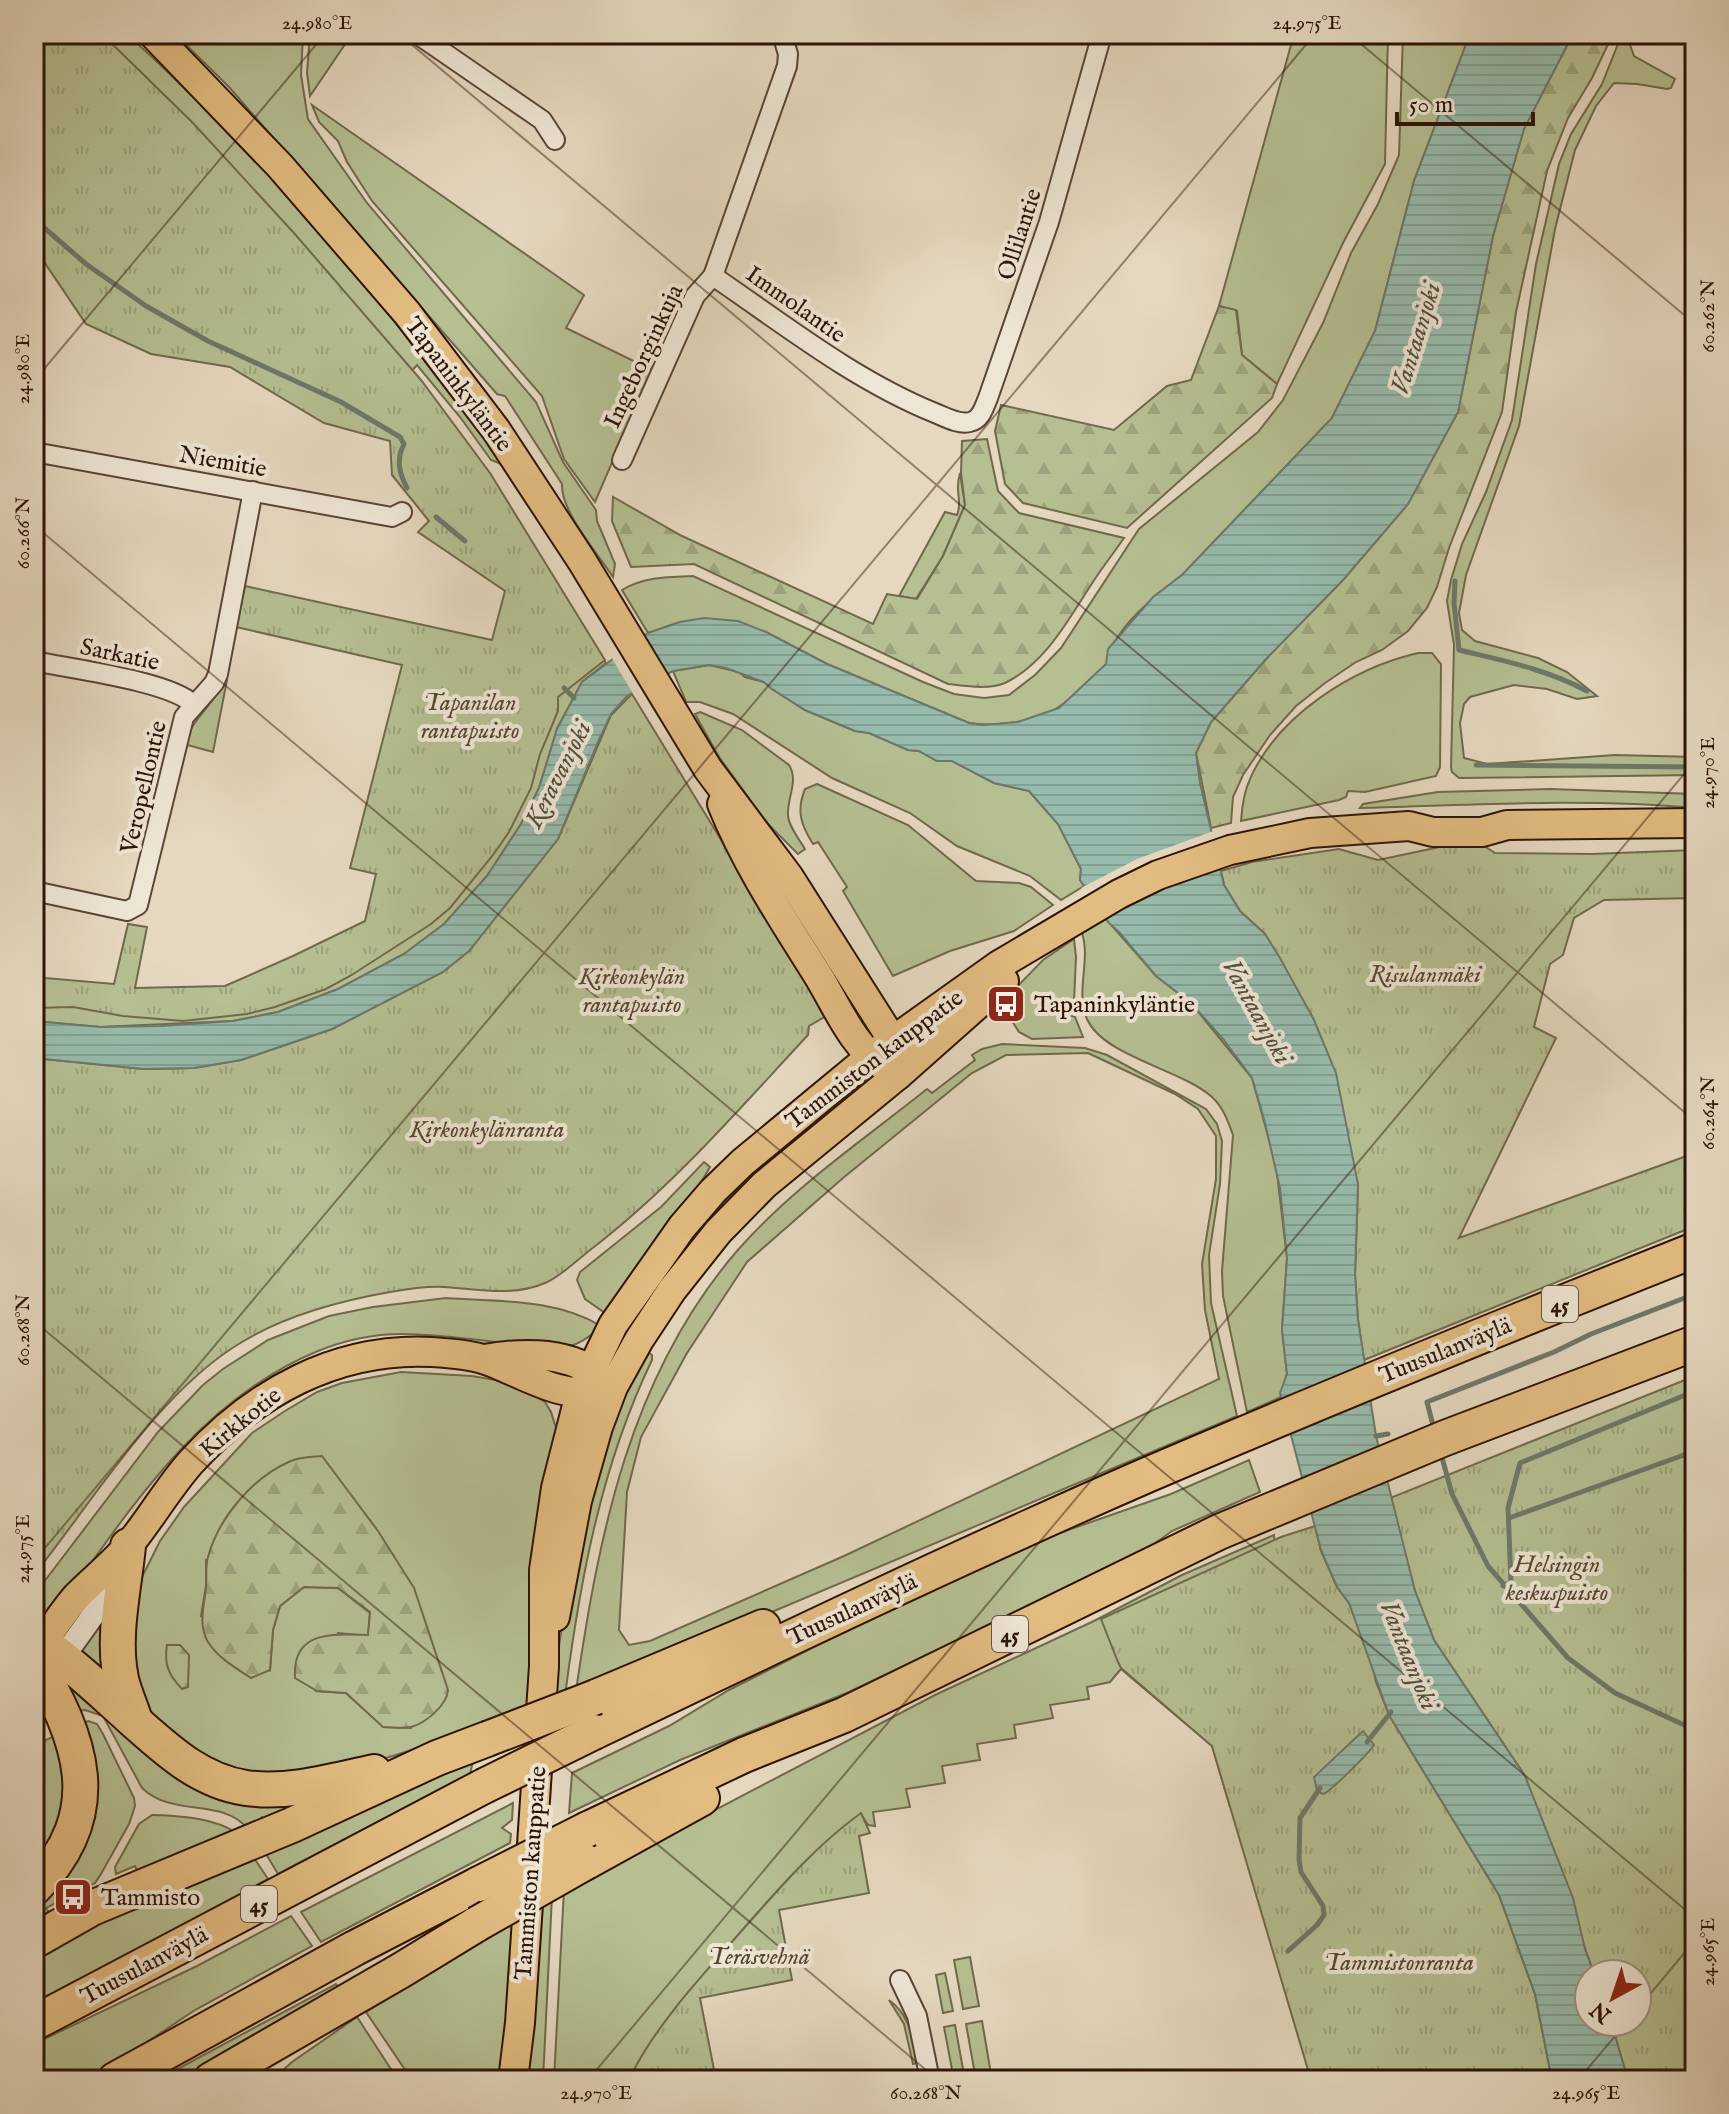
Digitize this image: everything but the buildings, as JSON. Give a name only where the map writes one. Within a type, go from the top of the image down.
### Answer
[{"type":"highway","name":"Tuusulanväylä","points":[[34,2023],[484,1786],[963,1557],[1425,1357],[1695,1250]]},
{"type":"highway","name":"45","points":[[115,2080],[355,1948],[479,1884],[587,1846],[744,1755],[844,1715],[1219,1532],[1445,1438],[1695,1343]]},
{"type":"highway","points":[[128,1546],[118,1659],[121,1680],[136,1721]]},
{"type":"highway","points":[[34,1941],[92,1908],[292,1825],[437,1758],[596,1697],[885,1576],[963,1557]]},
{"type":"highway","points":[[43,1666],[136,1721],[166,1750],[196,1770],[222,1782],[247,1788],[302,1786],[437,1758]]},
{"type":"highway","points":[[34,1888],[63,1849],[76,1818],[81,1790],[80,1763],[75,1744],[43,1666]]},
{"type":"highway","points":[[211,2080],[477,1924],[587,1846]]},
{"type":"highway","points":[[257,2080],[342,2005]]},
{"type":"main road","name":"Tapaninkyläntie","points":[[154,36],[280,166],[407,313],[496,430],[582,561],[708,769],[789,877],[893,1041],[898,1075]]},
{"type":"main road","name":"Tapaninkyläntie","points":[[708,769],[739,846],[870,1057],[898,1075]]},
{"type":"main road","points":[[1040,942],[1119,894],[1158,875],[1217,854],[1279,839],[1354,829],[1409,826],[1433,832],[1482,832],[1507,825],[1695,823]]},
{"type":"main road","name":"Tammiston kauppatie","points":[[513,2080],[520,2023],[544,1666],[577,1501],[598,1427],[595,1383],[613,1325],[650,1270],[713,1191],[784,1126],[870,1057],[999,965],[1040,942]]},
{"type":"main road","name":"Tammiston kauppatie","points":[[595,1383],[639,1340],[672,1290],[718,1232],[764,1185],[898,1075],[993,990],[1040,942]]},
{"type":"main road","name":"Kirkkotie","points":[[43,1666],[75,1599],[128,1546],[191,1463],[229,1425],[280,1387],[315,1370],[384,1354],[432,1352],[484,1359],[520,1353],[552,1356],[595,1383]]},
{"type":"street","points":[[417,34],[542,120],[555,140]]},
{"type":"street","name":"Immolantie","points":[[782,34],[788,54],[787,66],[713,276],[845,367],[900,399],[951,419]]},
{"type":"street","name":"Ollilantie","points":[[951,419],[968,423],[976,420],[988,398],[1049,222],[1102,34]]},
{"type":"street","name":"Ingeborginkuja","points":[[622,460],[695,296],[713,276]]},
{"type":"street","name":"Niemitie","points":[[34,452],[392,517],[402,512]]},
{"type":"street","name":"Veropellontie","points":[[34,891],[127,911],[138,905],[184,717],[214,683],[218,674],[253,491]]},
{"type":"street","name":"Sarkatie","points":[[34,661],[165,688],[186,697],[193,704]]},
{"type":"street","points":[[900,1980],[917,2016],[930,2080]]},
{"type":"green space","name":"Tapanilan rantapuisto","points":[[34,34],[102,34],[193,123],[294,233],[421,380],[490,473],[605,660],[558,697],[558,711],[540,754],[531,788],[509,832],[450,908],[431,924],[326,989],[247,1014],[183,1021],[123,1016],[73,1007],[34,1008],[34,977],[114,984],[128,924],[147,927],[135,988],[225,986],[365,921],[376,874],[350,868],[402,665],[236,627],[245,586],[492,640],[505,591],[418,532],[429,521],[392,475],[390,441],[324,423],[230,367],[151,354],[86,324],[34,247]]},
{"type":"green space","points":[[45,34],[127,34],[279,186],[417,350],[504,465],[491,460],[417,365],[408,375]]},
{"type":"green space","points":[[175,34],[303,34],[301,75],[308,119],[367,203],[536,402],[563,462],[596,510],[597,521],[615,564],[613,577],[573,519],[562,484],[505,396],[497,394],[229,87]]},
{"type":"green space","points":[[310,34],[352,34],[310,96],[307,73]]},
{"type":"green space","points":[[1294,34],[1388,34],[1385,164],[1343,243],[1277,384],[1242,355],[1237,311],[1219,306]]},
{"type":"green space","points":[[1403,34],[1470,34],[1414,181],[1375,331],[1332,418],[1182,575],[1136,614],[1110,651],[1107,664],[1066,702],[1029,719],[1004,724],[969,723],[827,664],[766,632],[680,622],[648,633],[622,590],[647,580],[693,576],[954,694],[984,698],[1009,695],[1035,675],[1061,648],[1139,529],[1258,432],[1283,400],[1323,323],[1351,253],[1378,204],[1399,155]]},
{"type":"green space","points":[[1573,34],[1613,34],[1568,118],[1547,171],[1516,312],[1502,412],[1437,587],[1427,608],[1408,631],[1382,650],[1356,662],[1296,706],[1270,735],[1243,775],[1233,797],[1231,823],[1211,828],[1196,753],[1211,722],[1267,658],[1343,580],[1408,504],[1458,412],[1493,236],[1524,128]]},
{"type":"green space","points":[[1622,34],[1631,34],[1629,42],[1634,56],[1675,79],[1671,88],[1667,89],[1614,83],[1596,106],[1575,150],[1555,229],[1519,426],[1466,575],[1459,613],[1462,630],[1475,641],[1538,658],[1567,672],[1597,696],[1577,699],[1547,689],[1514,685],[1470,697],[1464,704],[1460,723],[1464,758],[1487,764],[1615,755],[1695,757],[1695,775],[1459,778],[1451,767],[1454,645],[1447,601],[1451,580],[1462,544],[1486,492],[1512,420],[1536,264],[1559,164],[1571,134],[1602,84]]},
{"type":"green space","points":[[312,105],[584,295],[566,328],[652,370],[595,502],[564,459],[542,396],[372,201],[347,162],[338,141],[319,122]]},
{"type":"green space","points":[[1219,306],[1236,310],[1242,355],[1277,384],[1272,398],[1127,528],[1023,503],[1005,484],[995,431],[1001,405],[1114,430],[1167,386],[1191,380]]},
{"type":"green space","points":[[987,439],[998,491],[1019,513],[1124,538],[1044,653],[1019,675],[998,685],[977,687],[948,684],[694,564],[631,567],[612,521],[613,497],[682,536],[873,624],[887,594],[917,599],[943,556],[965,505],[961,473],[962,441]]},
{"type":"green space","points":[[960,473],[965,505],[943,556],[916,599],[899,596],[945,512],[957,515]]},
{"type":"green space","points":[[583,627],[606,663],[582,682],[557,729],[539,788],[521,824],[487,876],[444,924],[404,954],[338,989],[278,1012],[233,1021],[100,1027],[34,1021],[34,997],[175,1006],[370,946]]},
{"type":"green space","points":[[1418,653],[1432,653],[1441,664],[1440,767],[1436,776],[1365,792],[1348,791],[1346,797],[1339,800],[1241,821],[1250,779],[1279,734],[1298,715],[1320,698],[1368,670]]},
{"type":"green space","points":[[709,665],[764,682],[805,710],[855,731],[919,751],[937,761],[952,761],[994,783],[1029,791],[1058,824],[1081,869],[1080,880],[1084,886],[1061,900],[1030,876],[957,846],[910,813],[832,778],[733,714],[700,702],[686,702],[673,671]]},
{"type":"green space","points":[[225,679],[213,752],[184,744],[193,726]]},
{"type":"green space","name":"Kirkonkylän rantapuisto","points":[[632,694],[828,1015],[809,1026],[808,1035],[679,1172],[623,1223],[551,1280],[520,1290],[431,1287],[352,1300],[313,1310],[259,1332],[212,1363],[183,1388],[129,1449],[34,1575],[34,1058],[144,1069],[194,1068],[241,1060],[332,1029],[443,972],[469,951],[558,839],[611,715]]},
{"type":"green space","points":[[700,712],[742,730],[789,765],[793,783],[788,819],[805,849],[798,854],[767,823],[719,757],[695,714]]},
{"type":"green space","points":[[817,784],[908,825],[976,881],[1019,883],[1031,887],[1053,905],[1014,931],[950,951],[893,976],[843,891],[847,887],[818,842],[813,844],[805,830],[801,804],[805,789]]},
{"type":"green space","points":[[1550,789],[1695,794],[1695,808],[1570,803],[1360,808],[1363,804],[1438,792]]},
{"type":"green space","name":"Risulanmäki","points":[[1454,844],[1481,844],[1495,853],[1592,854],[1695,850],[1695,898],[1604,900],[1574,918],[1563,955],[1550,964],[1534,1027],[1556,1038],[1459,1238],[1695,1153],[1695,1226],[1364,1360],[1355,1275],[1358,1184],[1314,1020],[1265,934],[1240,911],[1224,885],[1221,871],[1252,862],[1339,849],[1378,860]]},
{"type":"green space","points":[[1106,919],[1156,976],[1191,1003],[1252,1078],[1276,1165],[1287,1258],[1282,1330],[1287,1374],[1281,1397],[1247,1412],[1223,1296],[1222,1271],[1233,1135],[1227,1119],[1212,1097],[1182,1078],[1109,1043],[1087,1019],[1082,998],[1085,954],[1082,933]]},
{"type":"green space","points":[[1074,939],[1074,1002],[1064,1005],[1064,1013],[1075,1017],[1083,1037],[1032,1039],[1019,1032],[1005,1010],[1019,997],[1013,991],[1043,960]]},
{"type":"green space","points":[[1002,1044],[1085,1048],[1107,1055],[1206,1109],[1217,1124],[1222,1141],[1220,1184],[1209,1255],[1211,1303],[1237,1416],[696,1644],[576,1691],[596,1573],[625,1458],[645,1403],[670,1350],[700,1299],[737,1251],[781,1206],[927,1089],[932,1093],[975,1060],[972,1055]],"holes":[[[1088,1053],[1175,1094],[1198,1109],[1216,1136],[1216,1179],[1202,1264],[1205,1310],[1219,1379],[844,1556],[650,1641],[629,1645],[619,1630],[627,1492],[641,1437],[687,1353],[747,1262],[843,1178],[972,1073],[1006,1055]]]},
{"type":"green space","points":[[704,1162],[710,1167],[689,1203],[608,1315],[585,1299],[577,1280],[580,1272],[661,1207]]},
{"type":"green space","points":[[446,1298],[545,1306],[565,1310],[601,1326],[580,1342],[557,1348],[427,1335],[369,1337],[318,1351],[271,1375],[229,1404],[191,1438],[157,1476],[34,1643],[34,1595],[158,1432],[203,1385],[268,1340],[329,1316]]},
{"type":"green space","points":[[645,1350],[652,1355],[652,1360],[619,1441],[595,1524],[565,1696],[551,1701],[572,1569],[595,1472],[609,1429]]},
{"type":"green space","points":[[401,1372],[472,1376],[513,1383],[545,1402],[551,1412],[557,1431],[539,1539],[527,1709],[469,1732],[383,1759],[271,1777],[219,1768],[157,1724],[145,1705],[130,1666],[136,1589],[160,1541],[184,1507],[252,1433],[317,1392],[342,1383]],"holes":[[[206,1560],[414,1588],[411,1728],[384,1727],[346,1693],[316,1691],[338,1633],[368,1636],[370,1613],[338,1588],[304,1587],[280,1606],[273,1630],[270,1670],[201,1616]]]},
{"type":"green space","name":"Helsingin keskuspuisto","points":[[1695,1376],[1695,2080],[1628,2080],[1616,2038],[1653,2038],[1653,1958],[1588,1958],[1525,1776],[1434,1640],[1415,1591],[1390,1498]]},
{"type":"green space","points":[[322,1456],[378,1531],[414,1588],[448,1690],[444,1702],[435,1713],[411,1727],[383,1727],[346,1693],[317,1691],[295,1678],[300,1651],[308,1643],[329,1636],[368,1635],[370,1612],[338,1588],[304,1587],[280,1606],[273,1630],[270,1670],[251,1678],[222,1658],[205,1636],[202,1615],[207,1561],[213,1542],[229,1513],[251,1488],[277,1468],[298,1459]]},
{"type":"green space","points":[[1249,1460],[1260,1492],[1172,1531],[1122,1567],[1017,1612],[849,1692],[680,1760],[569,1813],[572,1773],[669,1726],[729,1690],[1054,1535],[1171,1494]]},
{"type":"green space","name":"Tammistonranta","points":[[1315,1526],[1321,1551],[1337,1587],[1349,1603],[1371,1659],[1389,1715],[1499,1895],[1535,1994],[1552,2080],[1311,2080],[1212,1746],[1121,1668],[1118,1662],[1101,1619],[1281,1537]]},
{"type":"green space","points":[[1274,1535],[1278,1572],[1230,1807],[1212,1746],[1121,1669],[1110,1682],[1087,1687],[1089,1699],[1050,1705],[1053,1718],[1014,1725],[1016,1738],[977,1744],[980,1760],[942,1766],[945,1783],[906,1789],[910,1807],[873,1812],[875,1826],[868,1825],[861,1814],[843,1828],[777,1891],[689,1991],[662,2026],[629,2080],[554,2080],[564,1889],[935,1695],[1094,1621],[1182,1575]]},
{"type":"green space","points":[[111,1605],[115,1684],[77,1652]]},
{"type":"green space","points":[[167,1645],[180,1645],[189,1655],[188,1687],[182,1689],[170,1673]]},
{"type":"green space","points":[[64,1679],[161,1758],[331,1791],[268,1823],[262,1817],[256,1826],[248,1829],[225,1813],[168,1803],[142,1788],[103,1716],[85,1710],[74,1711]]},
{"type":"green space","points":[[88,1721],[97,1724],[103,1734],[135,1806],[129,1824],[95,1883],[77,1892],[74,1888],[64,1894],[65,1898],[46,1908],[51,1915],[34,1927],[34,1902],[49,1887],[80,1725]]},
{"type":"green space","points":[[60,1733],[70,1782],[59,1831],[34,1872],[34,1746]]},
{"type":"green space","points":[[474,1757],[470,1774],[278,1874],[263,1849]]},
{"type":"green space","points":[[513,1803],[512,1820],[502,1828],[511,1834],[510,1843],[321,1942],[301,1912]]},
{"type":"green space","name":"Teräsvehnä","points":[[861,1813],[870,1833],[859,1836],[869,1893],[779,1910],[792,1980],[700,1998],[716,2080],[629,2080],[649,2044],[703,1974],[793,1874],[825,1842]]},
{"type":"green space","points":[[152,1815],[208,1821],[238,1834],[138,1874],[135,1866],[116,1874],[115,1867],[139,1824]]},
{"type":"green space","points":[[250,1852],[268,1879],[34,2006],[34,1952]]},
{"type":"green space","points":[[552,1896],[543,2080],[526,2080],[540,1903]]},
{"type":"green space","points":[[291,1916],[312,1946],[195,2010],[90,2080],[34,2080],[34,2044],[197,1966]]},
{"type":"green space","points":[[516,1918],[505,2057],[500,2080],[412,2080],[366,2012]]},
{"type":"green space","points":[[970,1957],[979,2006],[963,2009],[954,1960]]},
{"type":"green space","points":[[945,1973],[953,2011],[943,2013],[936,1975]]},
{"type":"green space","points":[[336,1984],[343,1993],[196,2080],[157,2080]]},
{"type":"green space","points":[[889,2000],[906,2020],[917,2063],[913,2064],[904,2024]]},
{"type":"green space","points":[[357,2017],[398,2080],[272,2080],[292,2062]]},
{"type":"green space","points":[[982,2021],[992,2080],[976,2080],[966,2024]]},
{"type":"green space","points":[[955,2025],[965,2080],[954,2080],[944,2027]]},
{"type":"water","points":[[1470,34],[1573,34],[1524,129],[1493,236],[1458,412],[1408,504],[1343,580],[1267,658],[1211,722],[1196,753],[1224,885],[1240,911],[1265,934],[1280,958],[1314,1020],[1336,1073],[1358,1184],[1355,1275],[1358,1320],[1376,1436],[1415,1591],[1434,1640],[1525,1776],[1573,1898],[1588,1958],[1573,1958],[1573,2038],[1616,2038],[1628,2080],[1552,2080],[1535,1994],[1499,1895],[1389,1715],[1349,1603],[1337,1587],[1321,1550],[1280,1393],[1287,1374],[1282,1330],[1287,1258],[1280,1188],[1252,1078],[1191,1003],[1156,976],[1109,923],[1080,880],[1081,869],[1058,824],[1029,791],[994,783],[952,761],[937,761],[919,751],[855,731],[805,710],[764,682],[726,668],[709,665],[673,671],[627,696],[611,714],[558,839],[469,951],[443,972],[332,1029],[241,1060],[194,1068],[144,1069],[34,1058],[34,1021],[100,1027],[233,1021],[278,1012],[338,989],[404,954],[444,924],[487,876],[521,824],[539,788],[557,729],[582,682],[648,633],[680,622],[704,618],[738,621],[827,664],[969,723],[1018,722],[1059,708],[1106,664],[1108,649],[1153,597],[1182,575],[1332,418],[1375,331],[1414,181]]},
{"type":"water","points":[[1363,1731],[1374,1745],[1333,1787],[1323,1794],[1317,1791],[1314,1777]]},
{"type":"pier","points":[[643,632],[670,678],[635,697],[610,655]]},
{"type":"pier","points":[[1216,830],[1224,867],[1179,882],[1102,920],[1081,888],[1137,859]]},
{"type":"waterway","points":[[34,219],[86,264],[146,306],[208,341],[341,402],[400,437],[404,444],[400,466],[407,488]]},
{"type":"waterway","points":[[436,517],[465,541]]},
{"type":"waterway","points":[[1455,581],[1459,650],[1540,671],[1587,691]]},
{"type":"waterway","points":[[564,688],[574,698]]},
{"type":"waterway","points":[[1476,765],[1695,767]]},
{"type":"waterway","points":[[1434,1429],[1427,1402],[1695,1294]]},
{"type":"waterway","points":[[1503,1586],[1511,1582],[1508,1508],[1520,1463],[1695,1391]]},
{"type":"waterway","points":[[1376,1436],[1388,1434]]},
{"type":"waterway","points":[[1509,1518],[1695,1451]]},
{"type":"waterway","points":[[1441,1454],[1452,1494],[1488,1566],[1568,1658],[1615,1693],[1695,1730]]},
{"type":"waterway","points":[[1367,1742],[1391,1712]]},
{"type":"waterway","points":[[1288,1951],[1324,1915],[1323,1906],[1301,1872],[1299,1859],[1300,1818],[1320,1788]]},
{"type":"place","name":"Tapaninkyläntie","points":[[1006,1004]]},
{"type":"place","name":"Tammisto","points":[[73,1897]]},
{"type":"water label","name":"Vantaanjoki","points":[[1415,338]]},
{"type":"water label","name":"Keravanjoki","points":[[557,774]]},
{"type":"water label","name":"Vantaanjoki","points":[[1258,1011]]},
{"type":"water label","name":"Vantaanjoki","points":[[1410,1655]]},
{"type":"park label","name":"Kirkonkylänranta","points":[[487,1129]]}]
